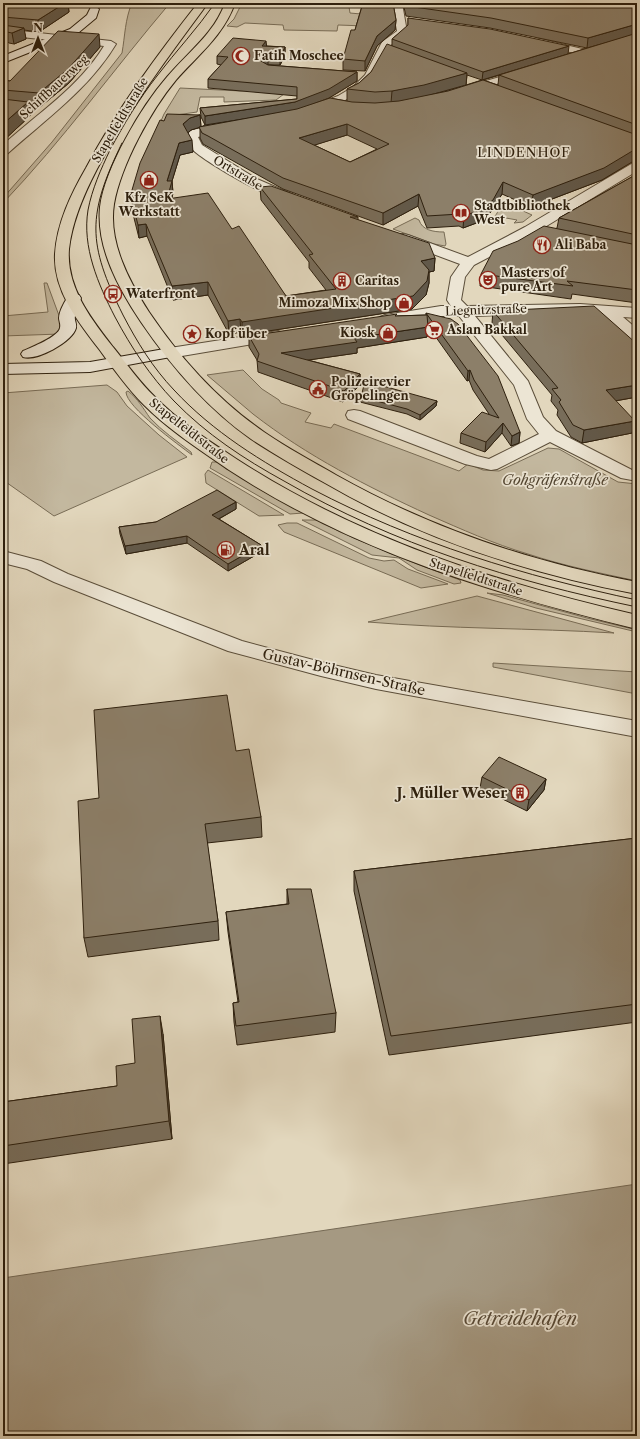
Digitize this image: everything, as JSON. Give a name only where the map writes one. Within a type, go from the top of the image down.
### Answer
[{"type":"main road","name":"Stapelfeldtstraße","points":[[203,3],[159,59],[131,99],[98,154],[79,193],[66,226],[62,262],[65,281],[74,298],[113,357],[149,402],[207,447],[271,489],[334,522],[460,574],[577,609],[637,622]]},
{"type":"main road","name":"Stapelfeldtstraße","points":[[230,3],[218,28],[164,88],[126,154],[107,204],[108,233],[115,257],[130,292],[138,306],[170,353],[234,418],[287,455],[382,507],[475,547],[556,571],[600,582],[637,588]]},
{"type":"street","points":[[297,115],[329,103],[357,89],[370,77],[382,49],[386,44],[402,32],[397,3]]},
{"type":"street","points":[[3,60],[55,38],[96,6]]},
{"type":"street","points":[[401,20],[412,21]]},
{"type":"street","points":[[3,32],[55,38]]},
{"type":"street","name":"Schiffbauerweg","points":[[3,151],[84,80],[106,54],[111,44],[55,38]]},
{"type":"street","points":[[533,41],[590,52],[562,61]]},
{"type":"street","points":[[382,49],[394,52]]},
{"type":"street","points":[[455,94],[541,67]]},
{"type":"street","points":[[354,76],[370,77]]},
{"type":"street","points":[[464,78],[496,90]]},
{"type":"street","points":[[329,103],[347,107]]},
{"type":"street","points":[[33,111],[48,113]]},
{"type":"street","name":"Ortstraße","points":[[243,124],[196,133],[191,136],[197,148],[234,171],[266,190],[299,202]]},
{"type":"street","points":[[637,166],[530,230],[469,262],[458,277],[454,300],[522,384],[535,419],[550,435],[627,474],[637,476]]},
{"type":"street","points":[[530,230],[553,235]]},
{"type":"street","points":[[392,234],[469,262]]},
{"type":"street","points":[[67,353],[23,354],[46,347],[62,337],[68,327],[67,316],[74,298]]},
{"type":"street","name":"Liegnitzstraße","points":[[372,322],[442,311],[534,308],[607,310],[637,313]]},
{"type":"street","points":[[607,310],[637,338]]},
{"type":"street","points":[[87,352],[113,357],[170,353],[294,333]]},
{"type":"street","points":[[3,368],[90,367],[113,357]]},
{"type":"street","points":[[354,415],[470,460],[491,465],[550,435]]},
{"type":"street","name":"Gustav-Böhrnsen-Straße","points":[[3,557],[34,565],[62,578],[235,646],[376,682],[637,729]]},
{"type":"street","name":"Gustav-Böhrnsen-Straße","points":[[3,570],[62,578]]},
{"type":"green space","points":[[132,3],[170,3],[47,154],[3,203],[3,198],[52,142],[122,53],[127,21]]},
{"type":"green space","points":[[242,3],[321,3],[329,7],[349,7],[350,13],[361,14],[394,27],[338,25],[337,31],[284,30],[283,25],[245,23],[237,27],[227,26],[234,19]]},
{"type":"green space","points":[[296,85],[276,100],[224,102],[224,97],[200,97],[197,112],[169,116],[157,130],[164,114],[180,88],[241,91]]},
{"type":"green space","points":[[490,196],[532,215],[523,222],[514,223],[517,220],[495,216],[498,211],[498,205],[490,200]]},
{"type":"green space","points":[[415,218],[419,220],[420,223],[428,230],[444,232],[445,246],[434,244],[393,229]]},
{"type":"green space","points":[[44,283],[47,283],[61,321],[60,334],[3,336],[3,316],[48,312]]},
{"type":"green space","name":"Gohgräfenstraße","points":[[243,370],[262,389],[279,400],[281,403],[311,413],[305,422],[331,428],[334,424],[459,471],[468,464],[483,470],[499,471],[548,448],[559,449],[618,482],[637,484],[637,581],[555,562],[503,546],[429,515],[338,470],[295,444],[253,414],[207,375]]},
{"type":"green space","points":[[107,385],[117,392],[127,406],[159,435],[187,457],[54,516],[3,480],[3,393]]},
{"type":"green space","points":[[128,391],[138,400],[155,423],[191,452],[192,455],[165,435],[134,407],[128,399],[126,392]]},
{"type":"green space","points":[[212,462],[219,462],[256,487],[303,513],[290,514],[210,468]]},
{"type":"green space","points":[[208,470],[284,515],[259,516],[206,483],[205,474]]},
{"type":"green space","points":[[302,520],[318,520],[340,532],[399,557],[460,580],[461,583],[454,584],[417,570],[399,558],[372,555]]},
{"type":"green space","points":[[297,523],[369,558],[384,561],[394,560],[408,569],[448,584],[421,588],[284,532],[278,525]]},
{"type":"green space","points":[[487,593],[503,595],[637,630],[637,632],[536,608]]},
{"type":"green space","points":[[477,596],[614,633],[430,626],[368,622]]},
{"type":"green space","points":[[493,663],[637,672],[637,694],[493,667]]},
{"type":"water","name":"Getreidehafen","points":[[637,1184],[637,1436],[3,1436],[3,1278]]},
{"type":"building","points":[[3,3],[65,3],[38,20],[3,17]]},
{"type":"building","points":[[363,3],[393,3],[396,20],[377,36],[365,61],[343,59],[351,30],[355,30]]},
{"type":"building","points":[[406,3],[637,3],[637,24],[588,38],[491,18],[407,6]]},
{"type":"building","points":[[408,18],[490,29],[569,46],[483,72],[392,39],[408,25]]},
{"type":"building","points":[[3,25],[24,28],[12,33],[3,29]]},
{"type":"building","points":[[58,31],[99,34],[68,69],[39,93],[3,90],[3,80],[10,81]]},
{"type":"building","points":[[637,33],[637,125],[499,75]]},
{"type":"building","points":[[233,38],[266,41],[262,46],[285,47],[280,57],[268,56],[261,61],[268,65],[357,72],[329,89],[295,102],[205,116],[200,108],[297,99],[297,87],[208,79],[228,57],[217,56]]},
{"type":"building","points":[[387,44],[467,73],[424,85],[392,91],[375,92],[347,89],[359,83],[371,72]]},
{"type":"building","points":[[483,80],[637,135],[637,150],[634,150],[604,168],[533,195],[503,182],[493,200],[480,210],[464,216],[460,214],[427,216],[419,194],[383,213],[283,178],[202,133],[199,127],[297,109],[330,98],[352,102],[375,103],[399,101],[448,91]],"holes":[[[347,124],[389,144],[350,162],[299,138]]]},
{"type":"building","points":[[3,99],[28,102],[3,124]]},
{"type":"building","points":[[167,114],[200,115],[190,118],[183,124],[192,140],[179,143],[167,181],[172,181],[167,199],[208,193],[232,229],[239,226],[286,296],[336,289],[309,255],[313,254],[260,187],[271,186],[358,217],[350,217],[429,243],[435,258],[421,261],[429,270],[427,281],[413,296],[242,322],[240,319],[228,321],[208,282],[172,286],[146,224],[138,225],[132,201],[132,190],[140,163],[160,120],[164,121]]},
{"type":"building","points":[[637,174],[637,235],[559,218]]},
{"type":"building","points":[[544,226],[637,245],[637,290],[567,281],[573,286],[481,274],[493,251],[518,241]]},
{"type":"building","points":[[594,306],[637,344],[637,385],[606,390],[635,421],[584,430],[573,425],[559,402],[561,400],[552,389],[558,388],[493,311]]},
{"type":"building","points":[[426,313],[451,319],[458,324],[498,376],[520,432],[512,436],[503,423],[486,442],[461,433],[482,412],[499,418],[474,380],[470,370],[468,371]]},
{"type":"building","points":[[397,314],[395,316],[427,315],[428,327],[354,338],[357,342],[281,353],[360,374],[344,391],[257,361],[259,354],[249,336]]},
{"type":"building","points":[[365,381],[437,401],[420,415],[407,409],[361,397]]},
{"type":"building","points":[[217,490],[236,502],[212,515],[261,545],[228,564],[187,536],[125,546],[119,527],[156,522]]},
{"type":"building","points":[[227,695],[236,751],[249,749],[261,817],[205,824],[218,921],[84,938],[78,801],[99,798],[94,710]]},
{"type":"building","points":[[499,757],[546,779],[529,800],[482,777]]},
{"type":"building","points":[[637,838],[637,1004],[391,1036],[354,871]]},
{"type":"building","points":[[287,889],[311,889],[336,1013],[236,1026],[233,1003],[239,1002],[226,912],[289,904]]},
{"type":"building","points":[[160,1016],[169,1121],[3,1146],[3,1102],[117,1086],[116,1066],[135,1063],[132,1019]]},
{"type":"tram line","points":[[215,3],[157,76],[132,112],[103,164],[94,187],[88,210],[87,238],[89,251],[97,278],[115,317],[142,361],[157,382],[174,401],[212,435],[254,464],[326,504],[368,524],[412,542],[500,573],[590,597],[637,607]]},
{"type":"tram line","points":[[122,143],[102,190],[97,210],[96,229],[98,248],[103,268],[111,290],[134,335],[159,373],[189,405],[222,433],[293,479],[390,526],[430,542],[512,569],[595,591],[637,600]]},
{"type":"place","name":"Fatih Moschee","points":[[241,56]]},
{"type":"place","name":"Kfz SeK Werkstatt","points":[[149,180]]},
{"type":"place","name":"Stadtbibliothek West","points":[[461,213]]},
{"type":"place","name":"Ali Baba","points":[[542,245]]},
{"type":"place","name":"Masters of pure Art","points":[[488,280]]},
{"type":"place","name":"Caritas","points":[[342,281]]},
{"type":"place","name":"Waterfront","points":[[113,294]]},
{"type":"place","name":"Mimoza Mix Shop","points":[[404,303]]},
{"type":"place","name":"Aslan Bakkal","points":[[434,330]]},
{"type":"place","name":"Kiosk","points":[[388,333]]},
{"type":"place","name":"Kopf über","points":[[192,334]]},
{"type":"place","name":"Polizeirevier Gröpelingen","points":[[318,389]]},
{"type":"place","name":"Aral","points":[[226,550]]},
{"type":"place","name":"J. Müller Weser","points":[[520,793]]},
{"type":"district","name":"LINDENHOF","points":[[524,152]]}]
